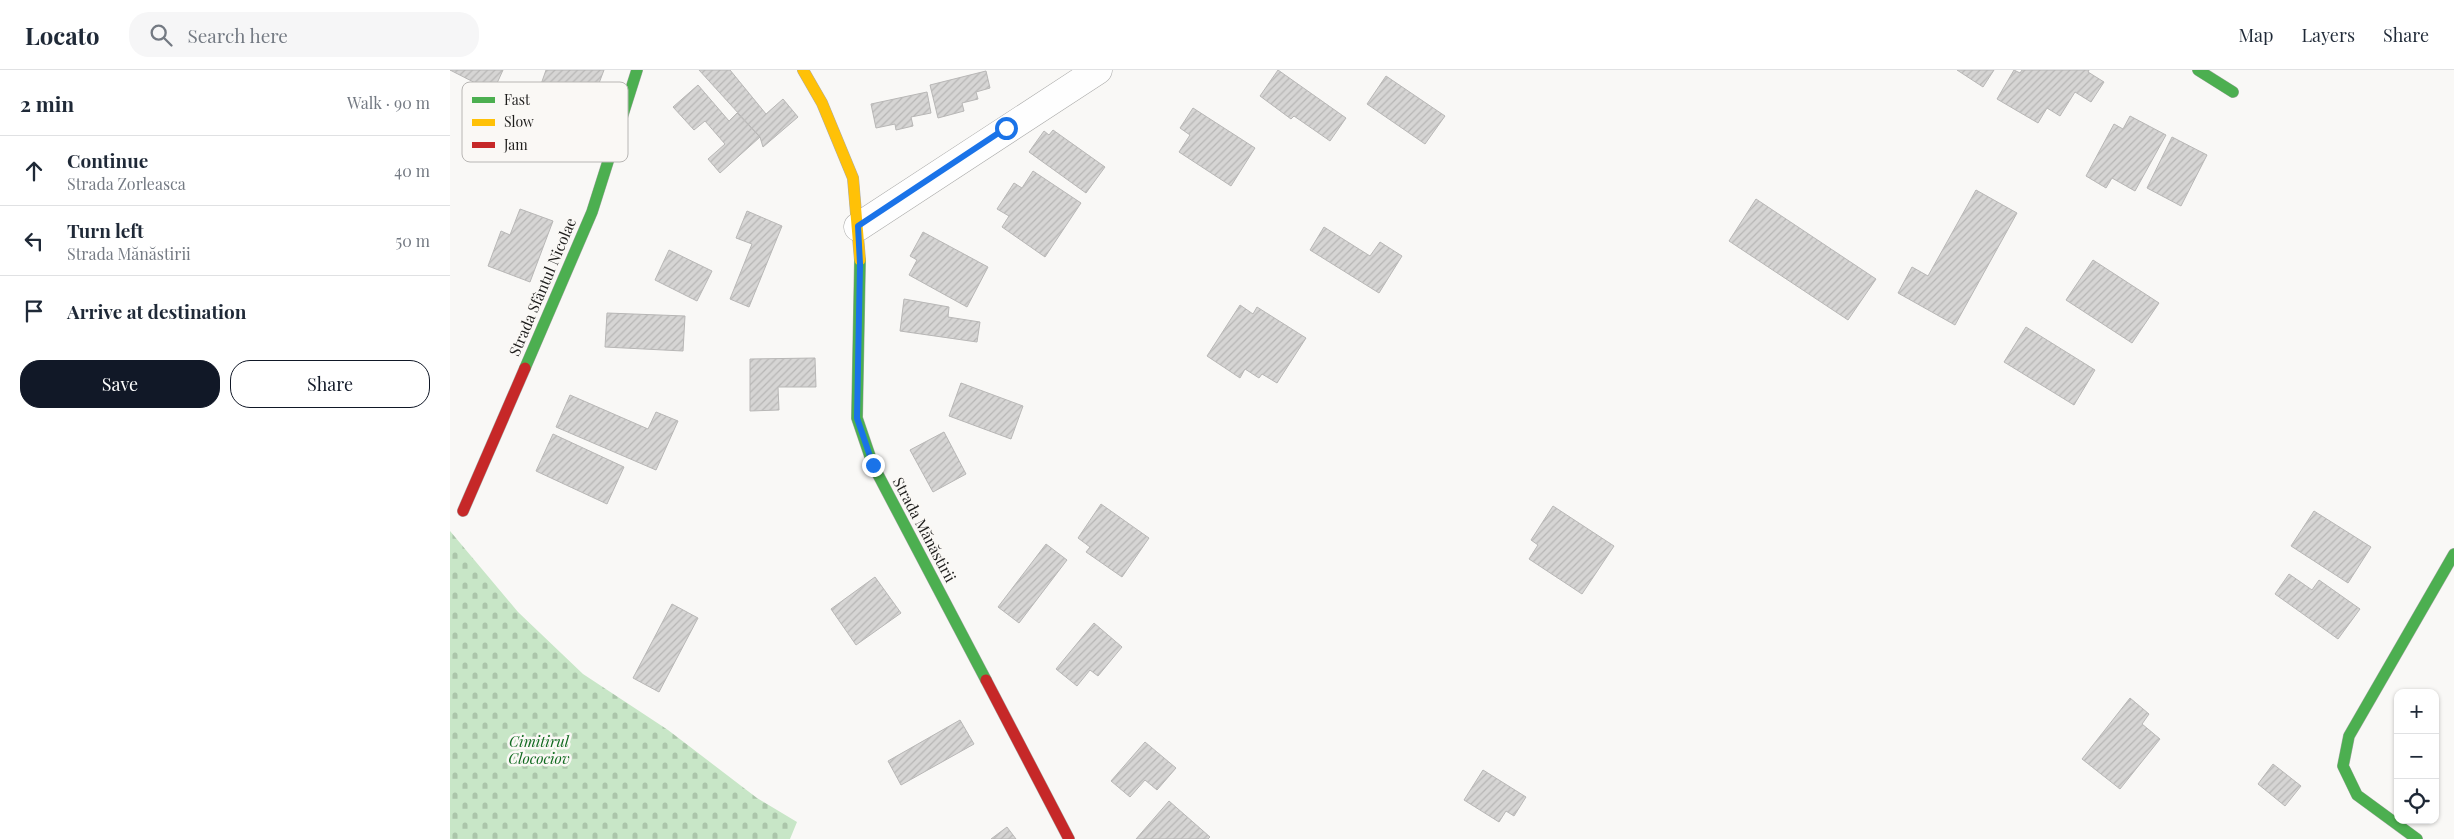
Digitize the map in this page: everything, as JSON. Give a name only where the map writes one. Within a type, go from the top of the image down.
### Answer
[{"type":"street","name":"Strada Sfântul Nicolae","points":[[628,98],[637,70]]},
{"type":"street","name":"Strada Mănăstirii","points":[[803,70],[822,103],[853,178],[860,264],[857,418],[873,465],[1069,839]]},
{"type":"street","points":[[858,226],[1006,128],[1098,70]]},
{"type":"street","points":[[2198,70],[2232,92]]},
{"type":"street","name":"Strada Sfântul Nicolae","points":[[463,511],[592,212],[608,162]]},
{"type":"street","points":[[2417,839],[2357,795],[2343,766],[2349,736],[2373,698],[2454,554]]},
{"type":"green space","name":"Cimitirul Clocociov","points":[[450,531],[518,612],[583,674],[668,730],[757,798],[797,822],[790,839],[450,839]]},
{"type":"building","points":[[450,70],[503,70],[498,82],[473,82]]},
{"type":"building","points":[[546,70],[604,70],[599,82],[542,82]]},
{"type":"building","points":[[699,70],[730,70],[766,114],[783,99],[798,117],[763,147],[760,137]]},
{"type":"building","points":[[1278,70],[1346,118],[1330,141],[1294,116],[1291,119],[1260,96]]},
{"type":"building","points":[[1957,70],[1994,70],[1983,87]]},
{"type":"building","points":[[2014,70],[2020,73],[2022,70],[2089,70],[2088,72],[2104,82],[2091,102],[2075,92],[2060,116],[2047,108],[2038,123],[1997,99]]},
{"type":"building","points":[[986,71],[990,88],[976,92],[978,99],[962,103],[964,111],[938,118],[930,85]]},
{"type":"building","points":[[1386,76],[1445,116],[1425,144],[1367,104]]},
{"type":"building","points":[[698,85],[729,121],[737,113],[760,137],[720,173],[708,159],[725,144],[705,121],[694,130],[673,107]]},
{"type":"building","points":[[927,92],[931,113],[911,117],[913,126],[896,130],[895,124],[876,128],[871,104]]},
{"type":"building","points":[[1193,108],[1255,148],[1231,186],[1179,152],[1190,135],[1180,128]]},
{"type":"building","points":[[2130,116],[2166,135],[2135,191],[2112,178],[2106,188],[2086,176],[2114,124],[2123,129]]},
{"type":"building","points":[[1053,130],[1105,167],[1086,193],[1029,152],[1044,131],[1049,135]]},
{"type":"building","points":[[2172,137],[2207,155],[2181,206],[2147,188]]},
{"type":"building","points":[[1033,171],[1081,203],[1045,257],[1002,227],[1009,216],[997,209],[1014,183],[1022,188]]},
{"type":"building","points":[[1976,190],[2017,213],[1955,325],[1898,293],[1912,267],[1928,276]]},
{"type":"building","points":[[1756,199],[1876,279],[1848,320],[1729,241]]},
{"type":"building","points":[[520,209],[553,221],[530,282],[488,266],[501,231],[510,235]]},
{"type":"building","points":[[747,211],[782,226],[749,307],[730,299],[752,244],[736,238]]},
{"type":"building","points":[[1324,227],[1370,256],[1380,242],[1402,256],[1379,293],[1310,250]]},
{"type":"building","points":[[923,232],[988,267],[967,307],[909,275],[917,260],[910,256]]},
{"type":"building","points":[[669,250],[712,271],[697,301],[655,280]]},
{"type":"building","points":[[2093,260],[2159,303],[2132,343],[2066,300]]},
{"type":"building","points":[[904,299],[949,307],[948,317],[980,322],[977,342],[900,331]]},
{"type":"building","points":[[1240,305],[1253,314],[1257,307],[1306,338],[1277,383],[1262,374],[1259,378],[1245,369],[1240,378],[1207,356]]},
{"type":"building","points":[[607,313],[685,316],[683,351],[605,347]]},
{"type":"building","points":[[2026,327],[2095,370],[2074,405],[2004,362]]},
{"type":"building","points":[[815,358],[816,387],[778,387],[779,410],[750,411],[750,359]]},
{"type":"building","points":[[961,383],[1023,406],[1011,439],[949,416]]},
{"type":"building","points":[[570,395],[648,429],[656,412],[678,421],[656,470],[556,427]]},
{"type":"building","points":[[944,432],[966,474],[933,492],[910,450]]},
{"type":"building","points":[[553,434],[624,467],[607,504],[536,471]]},
{"type":"building","points":[[1101,504],[1149,538],[1122,577],[1086,552],[1090,547],[1078,538]]},
{"type":"building","points":[[1553,506],[1614,546],[1582,594],[1529,559],[1538,545],[1531,540]]},
{"type":"building","points":[[2314,511],[2371,547],[2348,583],[2291,546]]},
{"type":"building","points":[[1046,544],[1067,560],[1019,623],[998,607]]},
{"type":"building","points":[[2289,574],[2312,590],[2319,580],[2360,609],[2338,639],[2275,594]]},
{"type":"building","points":[[875,577],[901,613],[856,645],[831,609]]},
{"type":"building","points":[[672,604],[698,618],[659,692],[633,678]]},
{"type":"building","points":[[1094,623],[1122,647],[1098,676],[1090,670],[1077,686],[1056,669]]},
{"type":"building","points":[[2130,698],[2149,714],[2142,724],[2160,739],[2120,789],[2082,759]]},
{"type":"building","points":[[960,720],[974,744],[901,785],[888,761]]},
{"type":"building","points":[[1145,742],[1176,768],[1157,790],[1145,780],[1130,797],[1111,781]]},
{"type":"building","points":[[2273,764],[2301,786],[2285,806],[2258,784]]},
{"type":"building","points":[[1483,770],[1526,797],[1514,816],[1506,811],[1499,822],[1464,800]]},
{"type":"building","points":[[1169,801],[1210,837],[1208,839],[1136,839]]},
{"type":"building","points":[[1007,827],[1016,839],[991,839]]},
{"type":"traffic: fast","points":[[628,98],[637,70]]},
{"type":"traffic: fast","points":[[2198,70],[2233,92]]},
{"type":"traffic: fast","points":[[525,368],[592,212],[608,162]]},
{"type":"traffic: fast","points":[[860,260],[857,418],[873,465],[986,680]]},
{"type":"traffic: fast","points":[[2417,839],[2357,795],[2343,766],[2349,736],[2454,554]]},
{"type":"traffic: slow","points":[[803,70],[822,103],[853,178],[860,260]]},
{"type":"traffic: jam","points":[[463,511],[525,368]]},
{"type":"traffic: jam","points":[[986,680],[1069,839]]},
{"type":"route","points":[[873,465],[857,418],[860,264],[858,226],[1006,128]]}]
